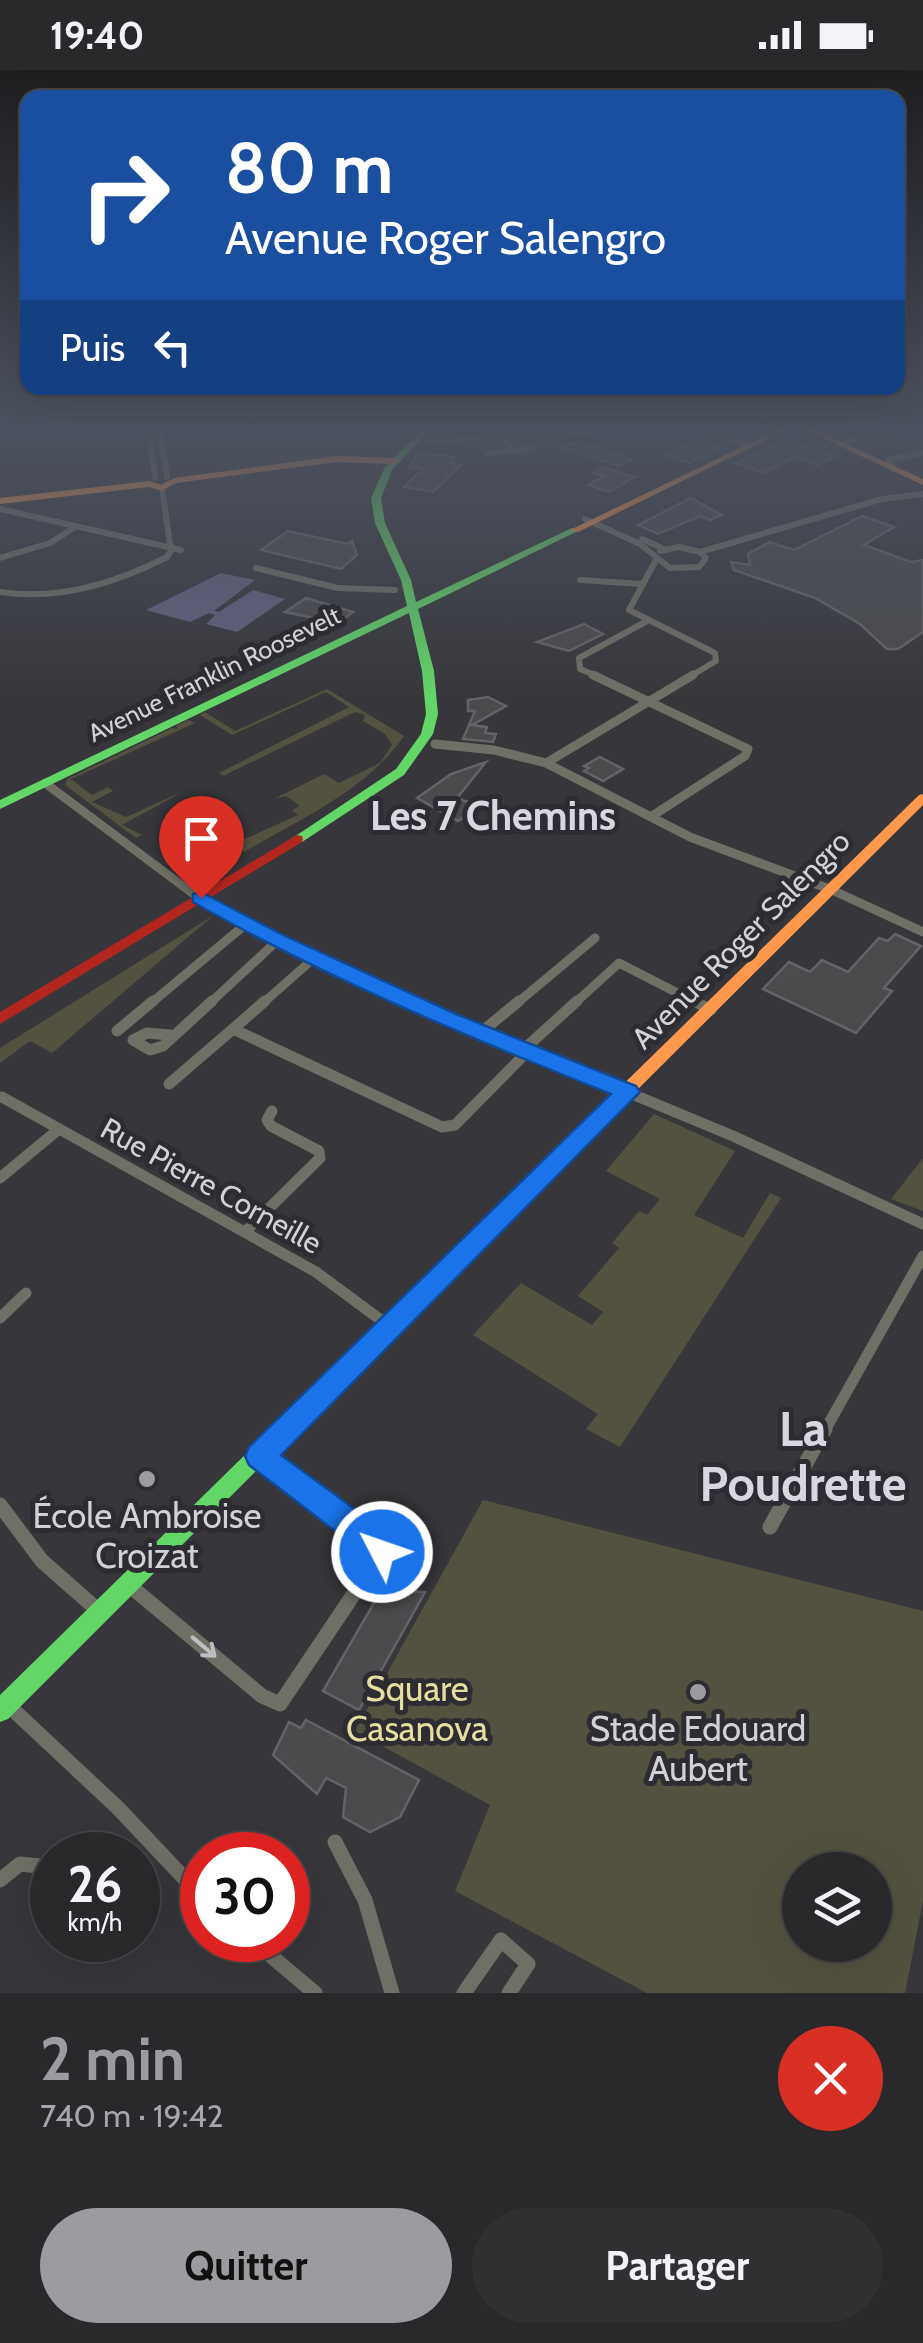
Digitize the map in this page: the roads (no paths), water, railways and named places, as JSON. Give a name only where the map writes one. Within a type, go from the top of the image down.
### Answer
[{"type":"street","points":[[36,518],[181,550]]},
{"type":"street","points":[[0,592],[26,598],[50,596],[162,560],[171,548],[167,518]]},
{"type":"street","points":[[0,1019],[368,785],[423,742],[435,694],[373,518]]},
{"type":"street","points":[[381,518],[406,580],[405,609]]},
{"type":"street","points":[[590,519],[664,548],[700,552],[818,518]]},
{"type":"street","points":[[590,519],[670,568]]},
{"type":"street","name":"Avenue Franklin Roosevelt","points":[[3,801],[590,519]]},
{"type":"street","points":[[0,558],[50,542],[74,527]]},
{"type":"street","points":[[546,763],[716,661],[714,653],[705,647],[646,622],[632,614],[628,606],[664,548]]},
{"type":"street","points":[[650,572],[699,568],[706,558],[700,552]]},
{"type":"street","points":[[256,568],[338,588],[396,590]]},
{"type":"street","points":[[580,580],[643,584]]},
{"type":"street","points":[[646,622],[576,662],[580,669],[748,749],[744,756],[652,816]]},
{"type":"street","points":[[423,742],[546,763],[690,837],[744,854],[923,932]]},
{"type":"street","points":[[45,783],[196,895],[277,941],[480,1034],[628,1092],[923,1224]]},
{"type":"street","name":"Avenue Roger Salengro","points":[[4,1707],[923,798]]},
{"type":"street","points":[[0,1006],[196,895]]},
{"type":"street","points":[[117,1031],[246,924]]},
{"type":"street","points":[[480,1034],[595,938]]},
{"type":"street","points":[[170,1035],[277,941]]},
{"type":"street","points":[[169,1084],[314,958]]},
{"type":"street","points":[[233,1028],[442,1127],[455,1125],[524,1052],[619,963],[711,1010]]},
{"type":"street","name":"Rue Pierre Corneille","points":[[2,1096],[316,1272],[390,1327]]},
{"type":"street","points":[[245,1232],[320,1158],[319,1152],[271,1126],[267,1120],[272,1110]]},
{"type":"street","points":[[0,1178],[59,1128]]},
{"type":"street","points":[[770,1527],[923,1256]]},
{"type":"street","points":[[0,1318],[26,1293]]},
{"type":"street","points":[[129,1585],[262,1696],[280,1704],[382,1552],[372,1539],[260,1456]]},
{"type":"street","points":[[0,1504],[42,1561],[101,1613]]},
{"type":"street","points":[[4,1707],[118,1808],[180,1874]]},
{"type":"street","points":[[335,1842],[364,1900],[392,1993]]},
{"type":"street","points":[[0,1880],[20,1864],[30,1865]]},
{"type":"street","points":[[464,1993],[501,1940],[528,1964],[509,1993]]},
{"type":"street","points":[[283,1962],[315,1993]]},
{"type":"place","name":"École Ambroise Croizat","points":[[147,1479]]},
{"type":"place","name":"Stade Edouard Aubert","points":[[698,1692]]},
{"type":"district","name":"Les 7 Chemins","points":[[493,816]]},
{"type":"district","name":"La Poudrette","points":[[803,1456]]},
{"type":"park label","name":"Square Casanova","points":[[417,1709]]}]
